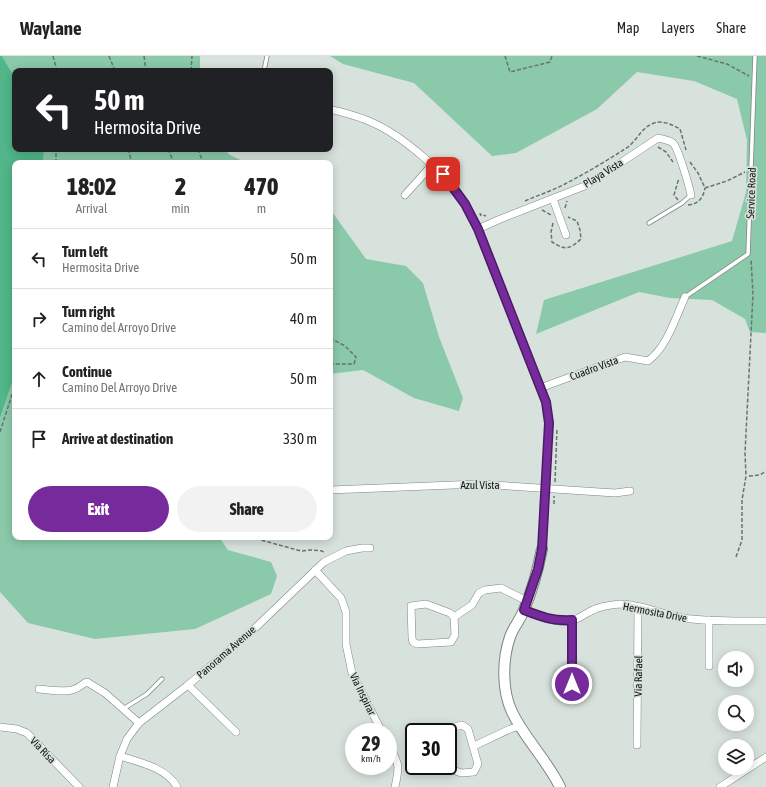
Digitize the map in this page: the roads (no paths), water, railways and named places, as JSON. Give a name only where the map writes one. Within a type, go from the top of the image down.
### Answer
[{"type":"street","points":[[333,110],[372,122],[404,141],[443,174],[465,204],[478,229],[546,402],[549,423],[542,549],[538,569],[526,605],[510,637],[504,664],[507,695],[512,711],[520,726],[551,770],[560,787]]},
{"type":"street","name":"Playa Vista","points":[[478,229],[498,220],[554,202],[587,185],[658,138],[673,144],[688,180],[691,195]]},
{"type":"street","points":[[405,194],[432,165]]},
{"type":"street","points":[[554,202],[566,235]]},
{"type":"street","name":"Cuadro Vista","points":[[540,388],[625,357],[648,361],[657,355],[665,343],[685,297]]},
{"type":"street","name":"Azul Vista","points":[[333,490],[478,484],[616,493],[630,491]]},
{"type":"street","name":"Panorama Avenue","points":[[113,787],[120,756],[127,739],[140,723],[253,630],[324,562],[346,551],[370,548]]},
{"type":"street","name":"Via Inspirar","points":[[316,570],[341,598],[346,612],[346,644],[352,673],[377,723]]},
{"type":"street","name":"Hermosita Drive","points":[[454,617],[472,605],[479,593],[484,590],[501,588],[547,619],[558,621],[572,620],[593,610],[621,604],[683,618],[766,621]]},
{"type":"street","points":[[426,604],[450,613],[454,617],[455,635],[451,642],[417,644],[413,642],[411,606],[426,604]]},
{"type":"street","name":"Via Rafael","points":[[637,745],[638,607]]},
{"type":"street","points":[[572,620],[572,684]]},
{"type":"street","points":[[709,620],[709,666]]},
{"type":"street","points":[[39,689],[68,691],[76,689],[87,682],[105,692],[140,723]]},
{"type":"street","points":[[188,685],[236,732]]},
{"type":"street","points":[[457,726],[462,725],[468,729],[478,764],[474,772],[461,774],[457,772]]},
{"type":"street","points":[[474,746],[510,729],[520,726]]},
{"type":"street","name":"Via Risa","points":[[0,727],[17,729],[27,733],[79,787]]},
{"type":"street","points":[[120,756],[144,764],[168,775],[177,787]]},
{"type":"street","points":[[720,787],[766,757]]},
{"type":"street","points":[[395,787],[399,768],[397,760]]},
{"type":"lane","points":[[265,68],[267,56]]},
{"type":"lane","name":"Service Road","points":[[685,297],[748,254],[755,56]]},
{"type":"lane","points":[[649,223],[682,203],[691,195]]},
{"type":"lane","points":[[123,709],[147,694],[162,679]]}]
